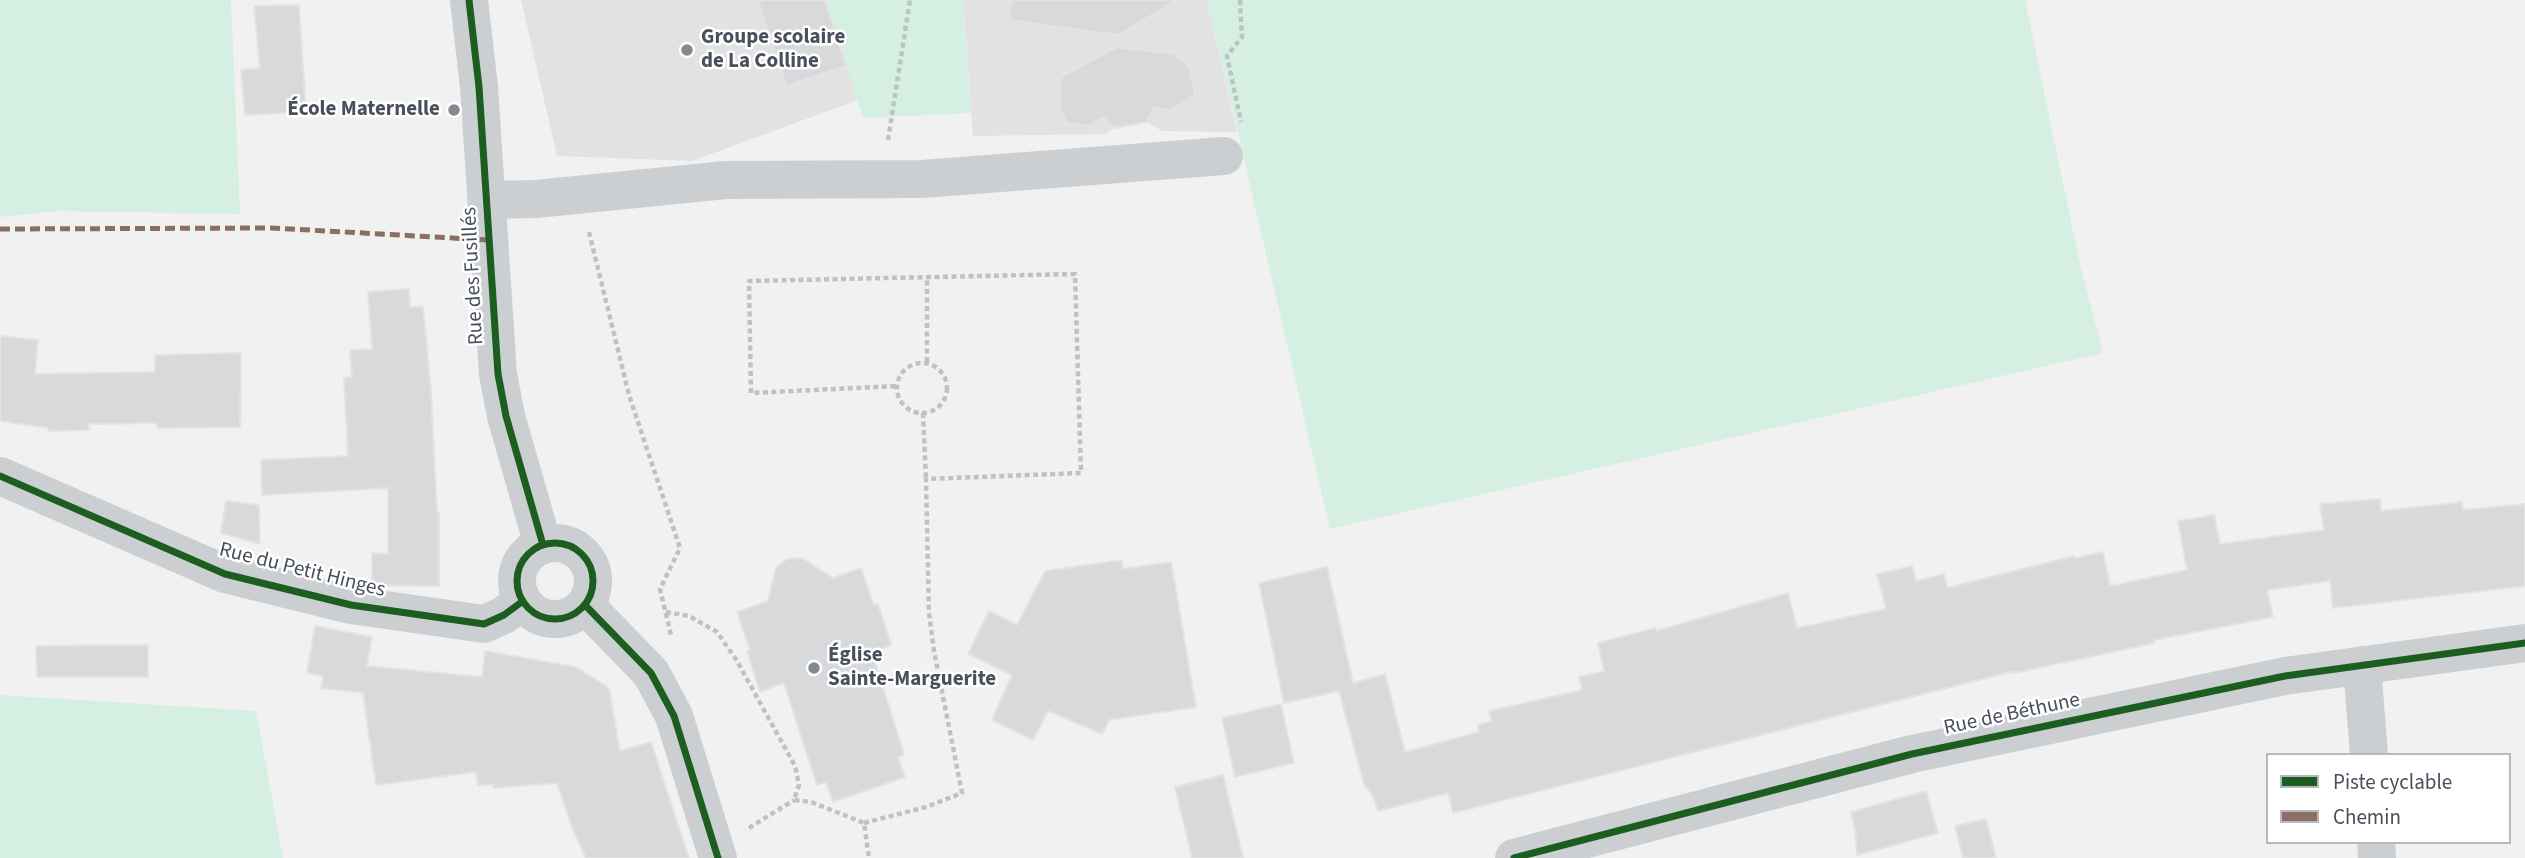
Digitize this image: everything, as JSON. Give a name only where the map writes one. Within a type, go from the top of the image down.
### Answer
[{"type":"street","name":"Rue des Fusillés","points":[[469,0],[487,200],[498,374],[506,416],[543,545]]},
{"type":"street","points":[[487,200],[536,199],[726,180],[922,179],[1224,156]]},
{"type":"street","name":"Rue du Petit Hinges","points":[[0,476],[225,574],[351,605],[484,624],[504,615],[523,601]]},
{"type":"street","points":[[543,545],[569,545],[580,552],[588,562],[593,584],[591,595],[576,613],[565,618],[541,616],[523,601],[517,580],[520,569],[533,551],[543,545]]},
{"type":"street","points":[[585,605],[651,673],[674,716],[717,854]]},
{"type":"street","name":"Rue de Béthune","points":[[1514,858],[1912,754],[2286,676],[2525,643]]},
{"type":"street","points":[[2362,665],[2369,753]]},
{"type":"path","points":[[882,179],[910,0]]},
{"type":"path","points":[[1224,156],[1244,136],[1227,56],[1242,37],[1240,0]]},
{"type":"path","points":[[579,193],[629,395],[680,548],[660,589],[673,641],[651,673]]},
{"type":"path","points":[[897,386],[751,393],[749,282],[1075,274],[1080,473],[926,480]]},
{"type":"path","points":[[926,362],[927,277]]},
{"type":"path","points":[[926,362],[941,370],[948,386],[944,401],[938,408],[923,413],[907,408],[898,394],[897,386],[904,370],[910,365],[926,362]]},
{"type":"path","points":[[794,800],[811,802],[864,823],[926,807],[962,793],[929,613],[923,413]]},
{"type":"path","points":[[666,612],[689,616],[717,632],[737,661],[795,766],[799,785],[794,800],[717,854]]},
{"type":"path","points":[[864,823],[869,858]]},
{"type":"shaded area","name":"Groupe scolaire de La Colline","points":[[521,0],[825,0],[858,100],[692,161],[557,156]]},
{"type":"shaded area","points":[[963,0],[1207,0],[1237,132],[1162,131],[1147,122],[1114,128],[1106,134],[973,136]]},
{"type":"green space","points":[[0,0],[231,0],[240,214],[57,211],[0,217]]},
{"type":"green space","points":[[825,0],[963,0],[971,113],[863,118]]},
{"type":"green space","points":[[1207,0],[2025,0],[2079,260],[2103,353],[1330,529]]},
{"type":"green space","points":[[0,695],[256,711],[283,858],[0,858]]},
{"type":"building","points":[[758,0],[825,0],[846,66],[786,86]]},
{"type":"building","points":[[1011,0],[1177,0],[1118,35],[1009,20]]},
{"type":"building","points":[[299,5],[306,112],[245,115],[241,70],[260,68],[254,6]]},
{"type":"building","points":[[1117,47],[1174,54],[1189,67],[1195,95],[1171,110],[1153,108],[1147,122],[1114,128],[1104,117],[1088,126],[1066,123],[1060,107],[1061,77]]},
{"type":"building","points":[[409,289],[410,307],[423,307],[439,512],[439,586],[372,585],[372,553],[388,554],[388,488],[262,495],[261,460],[348,456],[344,378],[352,377],[350,350],[372,349],[368,292]]},
{"type":"building","points":[[0,336],[38,340],[35,374],[155,372],[155,355],[241,353],[240,427],[157,428],[157,423],[89,424],[89,430],[48,431],[48,428],[0,421]]},
{"type":"building","points":[[2380,499],[2381,511],[2462,502],[2463,510],[2525,504],[2525,586],[2333,608],[2330,581],[2267,590],[2273,617],[2014,671],[1453,813],[1448,793],[1378,811],[1373,796],[1364,784],[1339,691],[1284,703],[1259,583],[1327,567],[1353,683],[1385,674],[1405,752],[1479,732],[1478,725],[1492,721],[1489,711],[1582,690],[1579,677],[1604,671],[1598,643],[1655,628],[1656,631],[1788,593],[1797,628],[1886,609],[1877,574],[1912,566],[1916,581],[1944,574],[1947,588],[2074,556],[2075,558],[2103,552],[2110,586],[2187,570],[2178,521],[2214,515],[2220,544],[2324,530],[2320,504]]},
{"type":"building","points":[[226,501],[259,505],[260,544],[221,533]]},
{"type":"building","name":"Église Sainte-Marguerite","points":[[802,558],[833,578],[861,568],[874,606],[878,604],[891,645],[872,652],[904,754],[898,757],[905,777],[833,802],[826,782],[817,785],[784,683],[760,692],[737,612],[768,601],[776,568],[787,559]]},
{"type":"building","points":[[1122,560],[1123,569],[1171,562],[1196,707],[1109,720],[1102,734],[1048,711],[1033,740],[992,720],[1012,675],[968,654],[989,611],[1017,625],[1045,571]]},
{"type":"building","points":[[315,626],[372,637],[367,666],[482,677],[485,651],[576,667],[609,688],[620,751],[651,742],[689,858],[586,858],[557,783],[493,788],[493,784],[478,786],[476,772],[376,785],[363,693],[321,688],[323,676],[307,673]]},
{"type":"building","points":[[148,645],[148,677],[37,677],[36,646]]},
{"type":"building","points":[[1281,704],[1294,763],[1235,777],[1222,718]]},
{"type":"building","points":[[1223,775],[1243,858],[1192,858],[1175,787]]},
{"type":"building","points":[[1926,791],[1938,833],[1857,855],[1851,812]]},
{"type":"building","points":[[1986,819],[1996,858],[1963,858],[1955,826]]},
{"type":"marked path","points":[[0,229],[272,228],[489,240]]},
{"type":"cycle path","points":[[469,0],[479,87],[498,374],[506,416],[543,545]]},
{"type":"cycle path","points":[[0,476],[225,574],[351,605],[484,624],[504,615],[523,601]]},
{"type":"cycle path","points":[[555,543],[569,546],[582,554],[590,567],[593,581],[590,595],[582,608],[569,616],[555,619],[541,616],[528,608],[520,595],[517,581],[520,567],[528,554],[541,546],[555,543]]},
{"type":"cycle path","points":[[585,605],[651,673],[674,716],[718,858]]},
{"type":"cycle path","points":[[1514,858],[1912,754],[2285,676],[2525,643]]},
{"type":"place","name":"Groupe scolaire de La Colline","points":[[687,50]]},
{"type":"place","name":"École Maternelle","points":[[454,110]]},
{"type":"place","name":"Église Sainte-Marguerite","points":[[814,668]]}]
